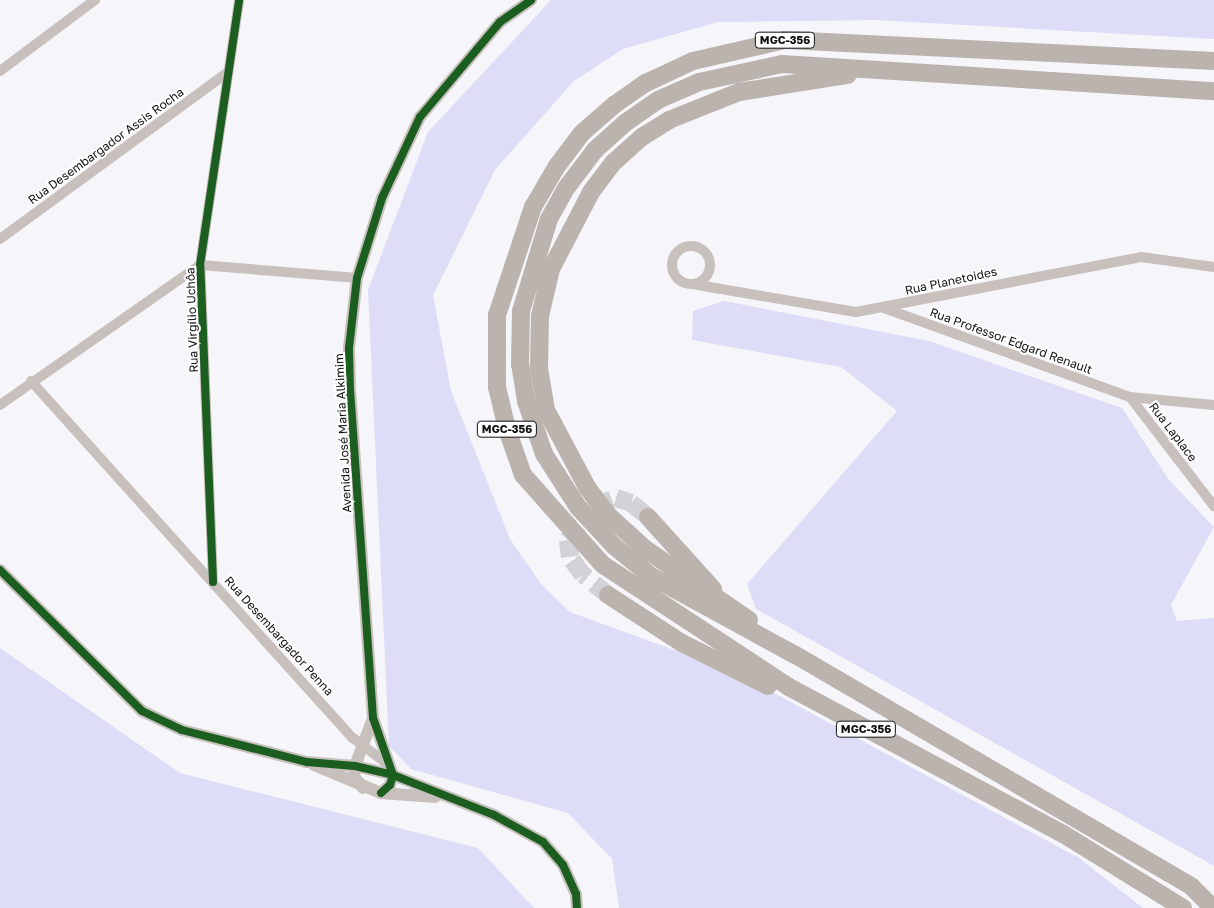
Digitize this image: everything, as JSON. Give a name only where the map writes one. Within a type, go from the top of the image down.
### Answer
[{"type":"highway","name":"MGC-356","points":[[1183,908],[1063,834],[835,713],[647,598],[603,566],[523,475],[506,429],[498,387],[497,315],[533,207],[557,166],[582,133],[646,83],[693,61],[785,40],[1214,61]]},
{"type":"highway","name":"MGC-356","points":[[1213,908],[1191,886],[795,655],[651,576],[614,546],[578,507],[544,454],[526,401],[520,365],[521,311],[549,219],[566,187],[595,150],[658,100],[735,72],[782,64],[904,69],[1214,91]]},
{"type":"highway","points":[[795,655],[720,600],[644,548],[608,515],[563,448],[546,410],[539,368],[540,316],[551,269],[590,192],[614,162],[669,120],[739,92],[904,69]]},
{"type":"highway","points":[[648,517],[720,600]]},
{"type":"highway","points":[[608,595],[682,643],[835,713]]},
{"type":"street","points":[[0,71],[95,0]]},
{"type":"street","name":"Rua Virgílio Uchôa","points":[[213,582],[200,265],[238,0]]},
{"type":"street","name":"Avenida José Maria Alkimim","points":[[393,772],[372,718],[350,390],[349,348],[357,278],[382,198],[420,117],[500,22],[531,0]]},
{"type":"street","name":"Rua Desembargador Assis Rocha","points":[[0,239],[228,72]]},
{"type":"street","name":"Rua Planetoides","points":[[692,284],[856,312],[1141,257],[1214,267]]},
{"type":"street","points":[[0,405],[31,381],[200,265],[357,278]]},
{"type":"street","name":"Rua Professor Edgard Renault","points":[[884,308],[1130,397],[1214,405]]},
{"type":"street","name":"Rua Desembargador Penna","points":[[31,381],[363,745],[393,772]]},
{"type":"street","name":"Rua Laplace","points":[[1130,397],[1214,506]]},
{"type":"street","points":[[0,570],[142,710],[182,730],[307,762],[355,766],[393,772],[445,798],[494,815],[543,842],[563,865],[576,894],[577,908]]},
{"type":"street","name":"Avenida José Maria Alkimim","points":[[355,766],[372,718]]},
{"type":"street","points":[[307,762],[363,788],[381,793],[445,798]]},
{"type":"street","points":[[355,766],[354,777],[363,788]]},
{"type":"street","points":[[381,793],[390,785],[393,772]]},
{"type":"shaded area","points":[[551,0],[1214,0],[1214,39],[875,20],[718,22],[623,49],[574,81],[495,170],[433,295],[451,391],[510,539],[541,584],[570,612],[737,673],[1079,858],[1143,908],[619,908],[612,859],[568,813],[411,769],[389,746],[368,290],[428,132]]},
{"type":"shaded area","points":[[724,301],[929,341],[1122,408],[1169,480],[1214,527],[1171,605],[1177,621],[1214,618],[1214,866],[756,609],[747,584],[897,411],[841,367],[692,340],[693,311]]},
{"type":"shaded area","points":[[0,648],[180,773],[478,848],[534,908],[0,908]]},
{"type":"tunnel","points":[[608,595],[583,575],[570,557],[568,540],[595,506],[616,498],[631,503],[648,517]]},
{"type":"cycle path","points":[[213,582],[200,265],[239,0]]},
{"type":"cycle path","points":[[381,793],[390,785],[393,775],[373,718],[350,390],[349,348],[357,278],[382,198],[420,117],[500,22],[531,0]]},
{"type":"cycle path","points":[[0,570],[142,711],[182,730],[307,762],[355,766],[393,775],[494,815],[543,842],[563,865],[576,894],[577,908]]}]
